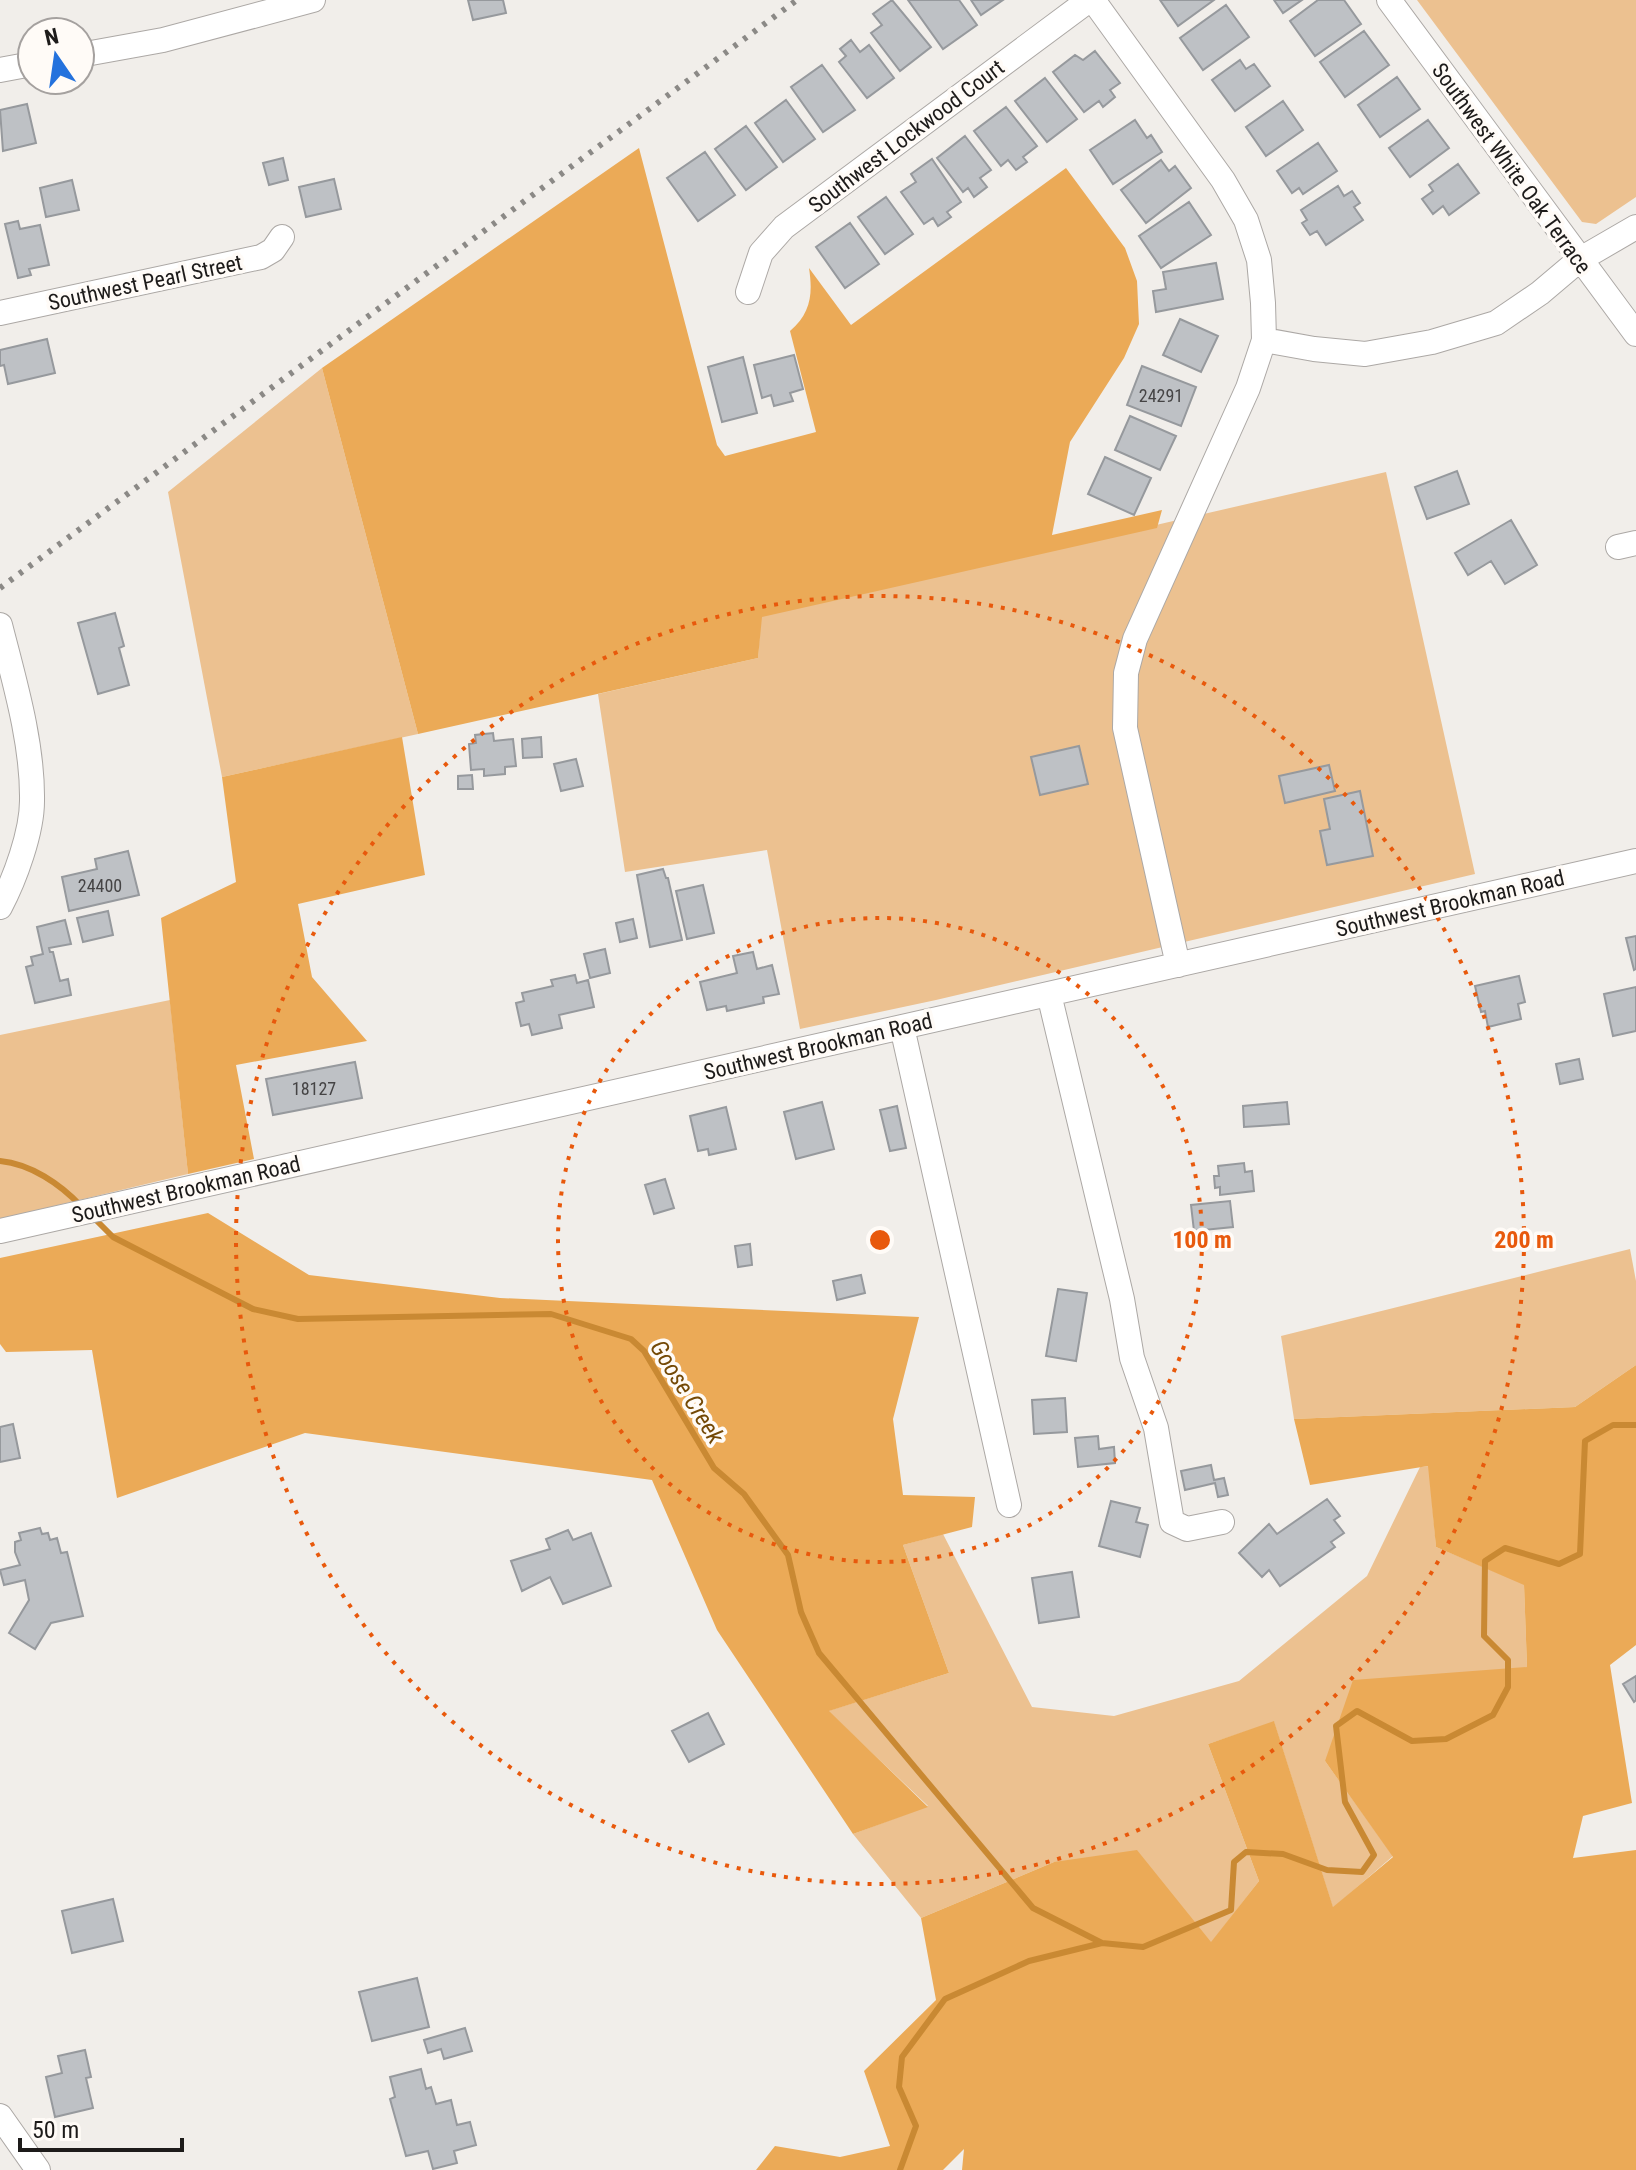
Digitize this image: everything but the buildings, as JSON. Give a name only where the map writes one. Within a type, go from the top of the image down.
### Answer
[{"type":"street","points":[[96,52],[163,40],[313,0]]},
{"type":"street","points":[[1091,0],[1223,180],[1246,220],[1259,260],[1264,340],[1248,388],[1135,639],[1126,673],[1125,728],[1178,965]]},
{"type":"street","name":"Southwest Lockwood Court","points":[[748,292],[761,253],[784,227],[1091,0]]},
{"type":"street","name":"Southwest White Oak Terrace","points":[[1389,0],[1636,334]]},
{"type":"street","points":[[1264,340],[1365,354],[1432,342],[1496,323],[1540,293],[1579,260],[1636,227]]},
{"type":"street","name":"Southwest Pearl Street","points":[[0,313],[261,257],[273,250],[282,237]]},
{"type":"street","points":[[0,625],[23,711],[32,802],[23,847],[9,891],[0,907]]},
{"type":"street","name":"Southwest Brookman Road","points":[[0,1231],[1636,861]]},
{"type":"street","points":[[1049,994],[1122,1299],[1132,1358],[1156,1428],[1172,1522],[1187,1529],[1222,1522]]},
{"type":"street","points":[[902,1027],[1009,1505]]},
{"type":"street","points":[[0,2116],[38,2170]]},
{"type":"shaded area","points":[[1417,0],[1636,0],[1636,197],[1596,224],[1582,222]]},
{"type":"shaded area","points":[[639,148],[717,445],[725,456],[816,432],[790,331],[809,302],[809,268],[851,325],[1066,168],[1125,248],[1137,281],[1139,324],[1124,358],[1070,442],[1052,535],[1162,510],[1157,528],[762,617],[758,658],[418,734],[322,368]]},
{"type":"shaded area","points":[[322,368],[418,734],[222,777],[168,492]]},
{"type":"shaded area","points":[[1386,472],[1475,874],[800,1029],[767,850],[625,872],[598,694],[758,658],[761,616]]},
{"type":"shaded area","points":[[402,737],[425,875],[298,904],[312,977],[367,1041],[236,1065],[254,1159],[188,1174],[161,918],[236,882],[222,777]]},
{"type":"shaded area","points":[[170,1000],[188,1174],[0,1219],[0,1035]]},
{"type":"shaded area","points":[[208,1213],[309,1275],[500,1298],[919,1317],[893,1419],[903,1495],[975,1497],[972,1527],[903,1545],[949,1673],[829,1711],[928,1807],[853,1834],[717,1630],[652,1480],[305,1433],[117,1498],[92,1350],[6,1352],[0,1344],[0,1258]]},
{"type":"shaded area","points":[[1630,1249],[1636,1281],[1636,1365],[1575,1407],[1294,1419],[1281,1336]]},
{"type":"shaded area","points":[[1636,1365],[1636,1645],[1610,1665],[1632,1803],[1583,1816],[1573,1858],[1636,1850],[1636,2170],[962,2170],[964,2149],[943,2170],[756,2170],[775,2146],[840,2157],[890,2146],[864,2071],[936,2000],[921,1918],[1054,1862],[1137,1850],[1211,1942],[1259,1881],[1208,1744],[1274,1721],[1333,1907],[1393,1857],[1325,1761],[1353,1680],[1527,1667],[1524,1585],[1436,1547],[1428,1466],[1310,1485],[1294,1419],[1575,1407]]},
{"type":"shaded area","points":[[1429,1466],[1436,1547],[1524,1584],[1527,1667],[1325,1761],[1393,1856],[1333,1908],[1274,1722],[1208,1744],[1259,1881],[1211,1943],[1054,1862],[921,1918],[853,1834],[928,1806],[828,1711],[949,1673],[903,1545],[943,1534],[1032,1707],[1114,1716],[1239,1681],[1367,1576],[1420,1467]]},
{"type":"waterway","name":"Goose Creek","points":[[0,1161],[23,1166],[44,1176],[81,1206]]},
{"type":"waterway","name":"Goose Creek","points":[[92,1216],[113,1237],[253,1309],[298,1319],[551,1314],[631,1339],[644,1351],[714,1468],[744,1494],[788,1555],[801,1612],[819,1653],[1033,1908],[1102,1943]]},
{"type":"waterway","points":[[900,2170],[916,2126],[899,2087],[902,2057],[945,1999],[1029,1961],[1102,1943],[1143,1947],[1231,1910],[1234,1862],[1246,1852],[1283,1854],[1327,1870],[1362,1872],[1374,1855],[1345,1802],[1336,1726],[1357,1711],[1412,1741],[1446,1739],[1493,1715],[1508,1687],[1508,1660],[1484,1636],[1485,1561],[1505,1548],[1559,1564],[1580,1554],[1585,1441],[1613,1425],[1636,1425]]},
{"type":"railway","points":[[0,588],[797,0]]}]
